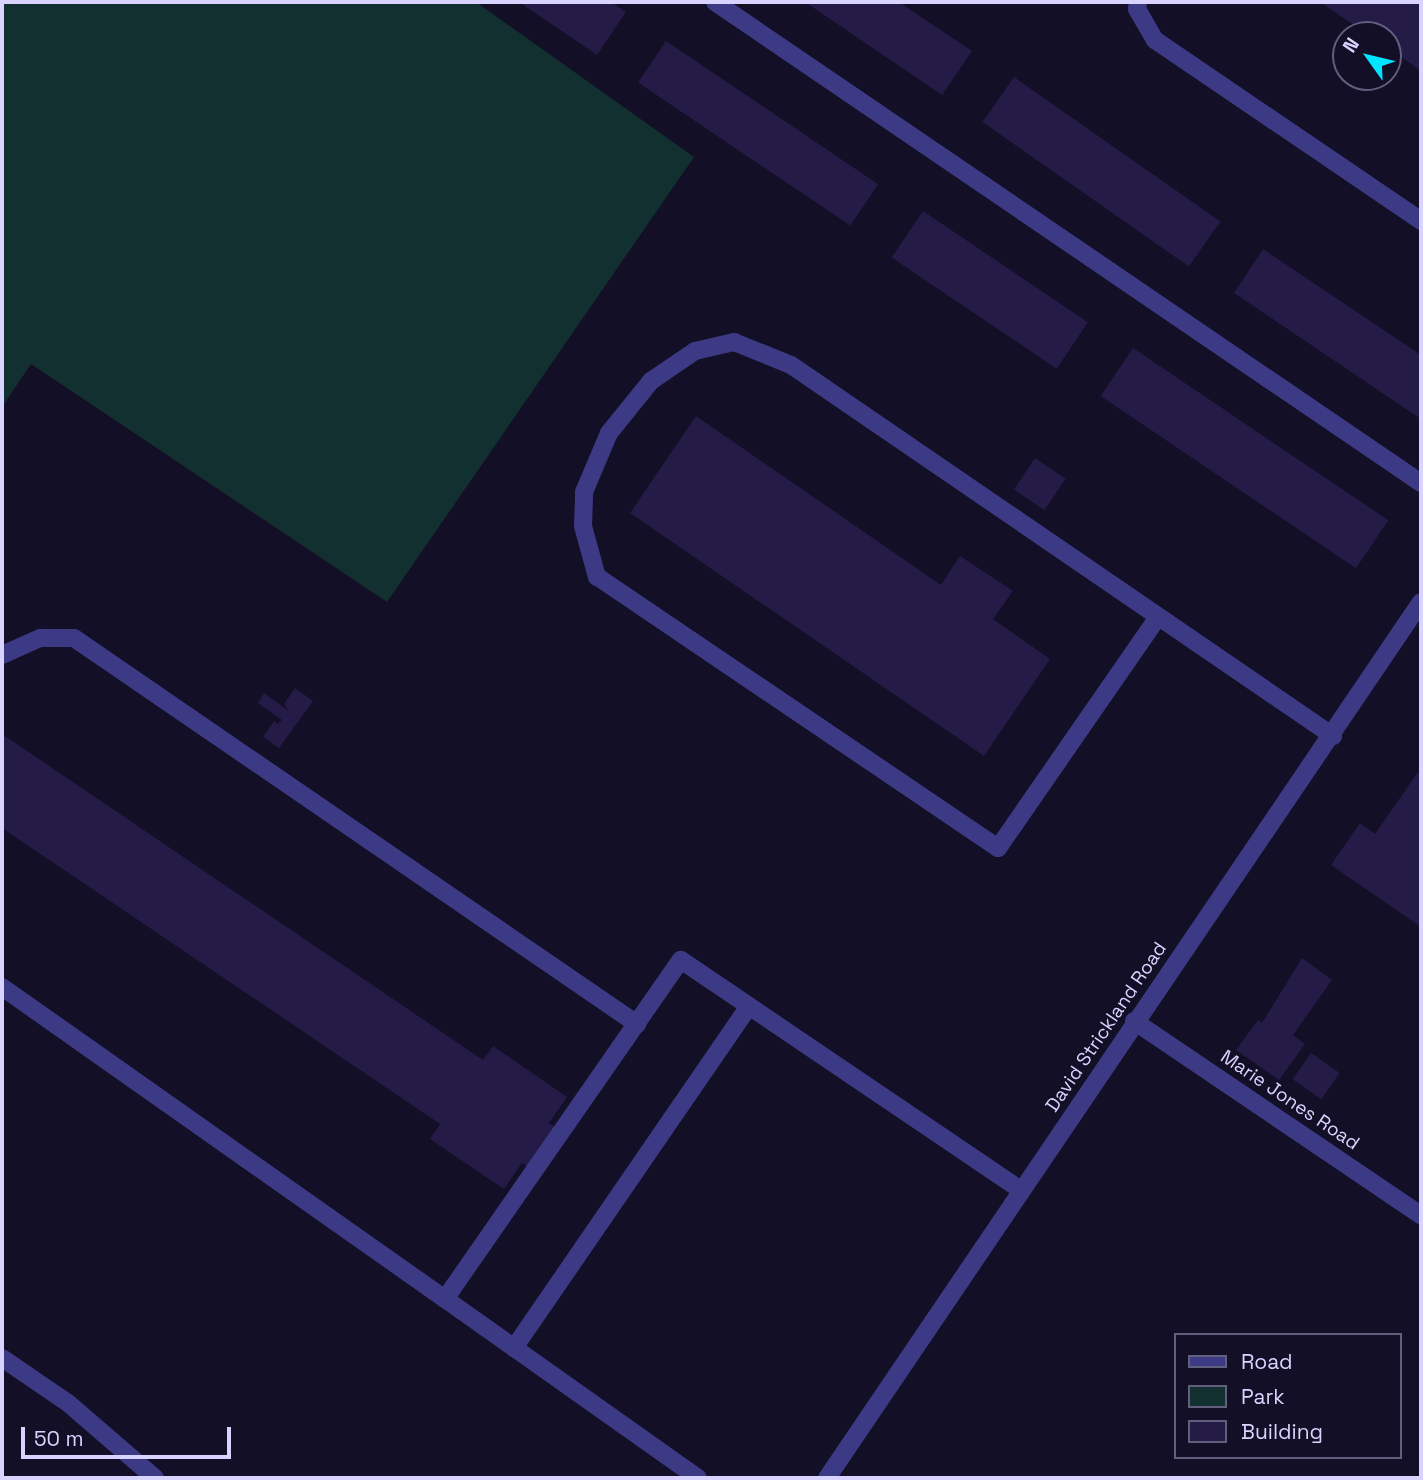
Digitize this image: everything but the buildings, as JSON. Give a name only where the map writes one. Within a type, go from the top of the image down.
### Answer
[{"type":"street","points":[[715,2],[1421,483]]},
{"type":"street","points":[[1138,2],[1137,9],[1156,40],[1421,221]]},
{"type":"street","points":[[1158,617],[998,848],[597,577],[583,526],[584,492],[608,433],[651,381],[695,351],[734,342],[791,365],[1333,736]]},
{"type":"street","name":"David Strickland Road","points":[[827,1478],[1134,1021],[1333,736],[1421,602]]},
{"type":"street","points":[[2,655],[40,638],[74,638],[637,1024]]},
{"type":"street","points":[[445,1299],[681,960],[1021,1190]]},
{"type":"street","points":[[2,987],[698,1478]]},
{"type":"street","points":[[514,1348],[749,1006]]},
{"type":"street","name":"Marie Jones Road","points":[[1134,1021],[1421,1214]]},
{"type":"street","points":[[2,1358],[68,1403],[155,1478]]},
{"type":"green space","points":[[2,2],[476,2],[694,157],[387,602],[31,364],[2,407]]}]
